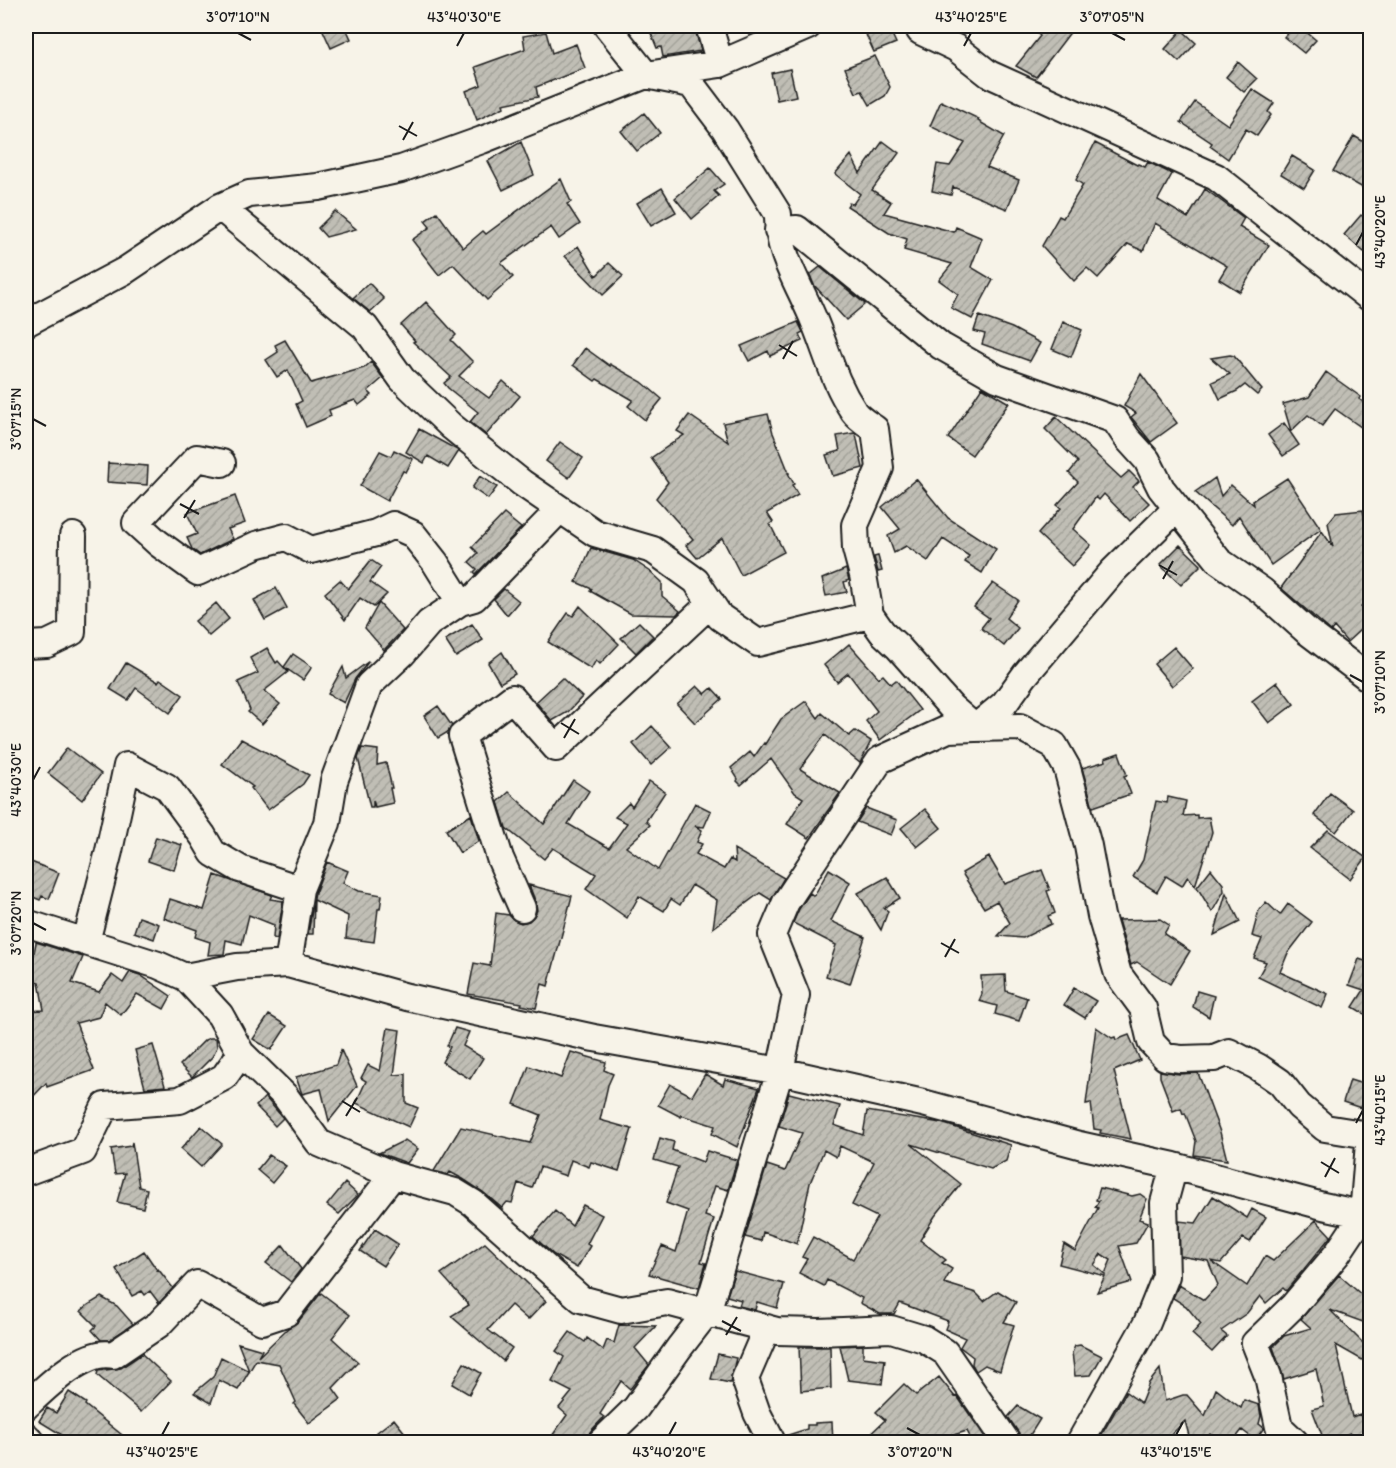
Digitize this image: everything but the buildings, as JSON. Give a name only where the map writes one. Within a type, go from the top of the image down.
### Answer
[{"type":"street","points":[[607,26],[646,75],[691,84],[724,129],[778,214],[778,230],[792,277],[815,322],[834,377],[856,414],[876,429],[880,468],[855,525],[856,549],[870,615],[882,632],[951,707],[975,728]]},
{"type":"street","points":[[709,26],[720,64]]},
{"type":"street","points":[[26,323],[126,270],[220,207],[249,194],[318,186],[401,169],[483,140],[646,75],[720,64],[808,26]]},
{"type":"street","points":[[921,26],[920,31],[956,48],[989,74],[1216,177],[1371,298]]},
{"type":"street","points":[[220,207],[365,327],[402,379],[451,426],[522,483],[595,533],[654,550],[696,581],[720,616],[758,643],[870,615]]},
{"type":"street","points":[[778,230],[797,228],[941,346],[997,378],[1115,420],[1127,438],[1148,460],[1161,488],[1219,561],[1262,591],[1308,632],[1371,679]]},
{"type":"street","points":[[222,463],[197,459],[136,523],[158,543],[198,572],[256,545],[286,537],[311,550],[376,533],[393,525],[413,534],[435,562],[460,602]]},
{"type":"street","points":[[975,728],[1004,704],[1025,675],[1113,571],[1177,508]]},
{"type":"street","points":[[288,964],[300,888],[327,824],[334,781],[369,685],[403,653],[429,623],[460,602],[474,598],[560,509]]},
{"type":"street","points":[[26,645],[47,644],[72,632],[73,536]]},
{"type":"street","points":[[522,908],[500,858],[462,736],[512,698],[556,748],[711,603]]},
{"type":"street","points":[[601,1443],[636,1408],[707,1312],[780,1071],[796,995],[772,935],[786,902],[880,760],[948,729],[1020,727],[1054,745],[1067,768],[1088,846],[1101,916],[1118,974],[1143,1008],[1151,1042],[1165,1057],[1214,1058],[1229,1052],[1280,1082],[1299,1106],[1325,1128],[1370,1133],[1367,1216],[1302,1296],[1255,1343],[1268,1376],[1279,1427],[1295,1443]]},
{"type":"street","points":[[86,942],[110,851],[127,766],[168,787],[213,853],[240,869],[300,888]]},
{"type":"street","points":[[26,923],[158,965],[185,977],[220,1015],[242,1053],[285,1096],[319,1143],[393,1175],[455,1192],[473,1203],[581,1299],[621,1310],[667,1302],[777,1331],[891,1329],[924,1339],[945,1352],[1007,1443]]},
{"type":"street","points":[[185,977],[237,967],[288,964],[406,997],[572,1034],[780,1071],[923,1103],[1079,1145],[1174,1166],[1367,1216]]},
{"type":"street","points":[[26,1172],[83,1151],[105,1106],[180,1100],[224,1077],[242,1053]]},
{"type":"street","points":[[1080,1443],[1147,1323],[1166,1276],[1164,1203],[1174,1166]]},
{"type":"street","points":[[26,1406],[67,1369],[105,1353],[113,1355],[159,1324],[196,1284],[262,1321],[286,1313],[393,1175]]},
{"type":"street","points":[[767,1328],[745,1379],[757,1413],[772,1443]]},
{"type":"street","points":[[26,1436],[32,1443]]}]
